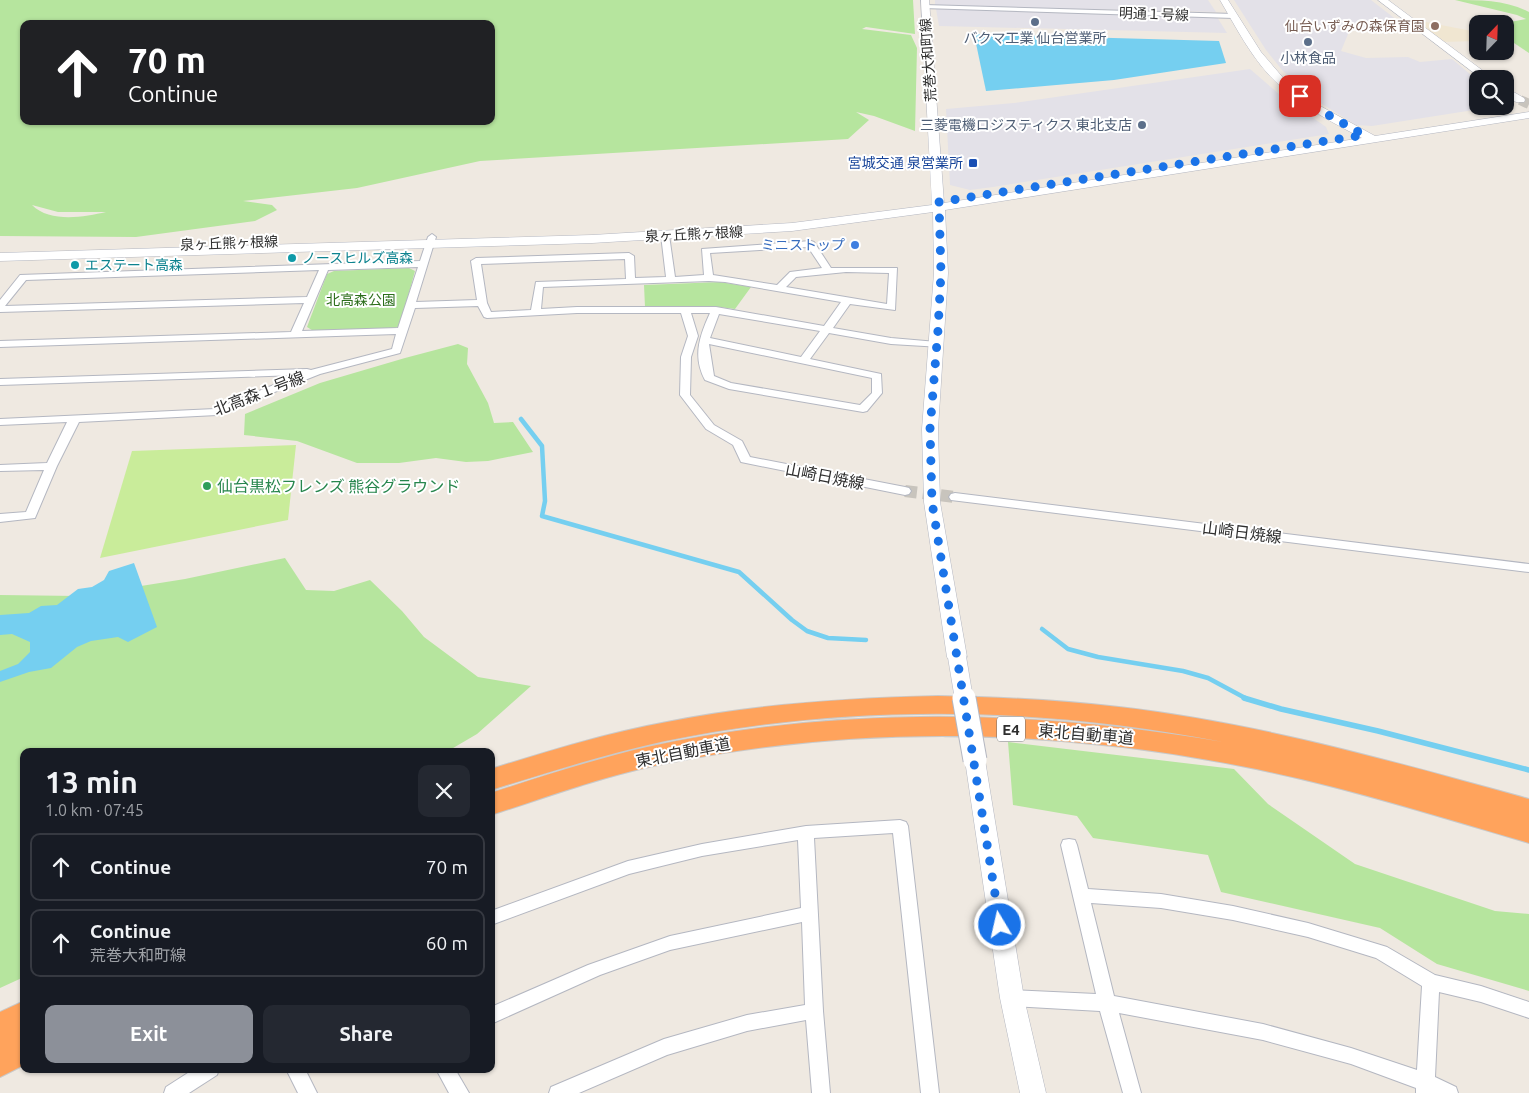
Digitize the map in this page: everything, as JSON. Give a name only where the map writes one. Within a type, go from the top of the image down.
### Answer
[{"type":"highway","name":"東北自動車道","points":[[495,779],[582,751],[700,724],[808,710],[933,705],[1002,706],[1125,716],[1209,729],[1392,771],[1529,810]]},
{"type":"highway","name":"東北自動車道","points":[[495,803],[588,773],[647,758],[753,738],[823,731],[899,727],[969,728],[1099,734],[1201,748],[1301,769],[1529,832]]},
{"type":"highway","points":[[0,1030],[20,1018]]},
{"type":"highway","points":[[0,1062],[20,1050]]},
{"type":"main road","points":[[1216,0],[1229,16]]},
{"type":"main road","points":[[1224,0],[1229,16],[1247,52],[1262,71],[1280,88],[1314,112],[1363,138]]},
{"type":"main road","points":[[1382,0],[1477,70]]},
{"type":"main road","name":"荒巻大和町線","points":[[925,4],[939,205],[941,273],[930,429],[932,502],[1012,998]]},
{"type":"main road","name":"泉ヶ丘熊ヶ根線","points":[[1363,138],[1524,104]]},
{"type":"main road","name":"泉ヶ丘熊ヶ根線","points":[[0,250],[665,235],[808,226],[1363,138],[1529,114]]},
{"type":"main road","name":"泉ヶ丘熊ヶ根線","points":[[0,257],[431,241],[684,228],[939,205]]},
{"type":"main road","points":[[1012,998],[1033,1093]]},
{"type":"street","name":"明通１号線","points":[[925,4],[1229,16]]},
{"type":"street","points":[[665,235],[671,280]]},
{"type":"street","name":"北高森１号線","points":[[0,422],[217,412],[316,372],[396,350],[431,241]]},
{"type":"street","points":[[710,278],[705,252],[811,244],[828,270]]},
{"type":"street","points":[[631,282],[629,256],[476,261],[482,303],[486,315],[536,312],[716,310],[891,341],[937,345]]},
{"type":"street","points":[[0,307],[23,277],[424,264]]},
{"type":"street","points":[[295,335],[325,267]]},
{"type":"street","points":[[536,312],[539,284],[710,278],[780,288],[892,308],[894,270],[828,270],[793,274],[780,288]]},
{"type":"street","points":[[0,307],[310,300]]},
{"type":"street","points":[[804,361],[847,301]]},
{"type":"street","points":[[411,305],[482,303]]},
{"type":"street","name":"山崎日焼線","points":[[685,310],[693,336],[686,357],[685,395],[710,427],[738,443],[745,460],[905,491]]},
{"type":"street","points":[[703,340],[878,376],[877,393],[863,409],[729,386],[709,378],[704,359],[703,340],[716,310]]},
{"type":"street","points":[[0,344],[402,331]]},
{"type":"street","points":[[0,382],[316,372]]},
{"type":"street","points":[[0,518],[32,515],[51,466],[74,420]]},
{"type":"street","points":[[0,468],[51,466]]},
{"type":"street","name":"山崎日焼線","points":[[955,497],[1529,568]]},
{"type":"street","points":[[495,917],[628,868],[702,850],[806,832],[900,826],[916,989],[930,1093]]},
{"type":"street","points":[[806,832],[814,1011],[822,1093]]},
{"type":"street","points":[[1068,845],[1107,1003],[1132,1093]]},
{"type":"street","points":[[1081,895],[1161,901],[1233,913],[1308,930],[1381,952],[1431,982],[1481,994],[1529,1010]]},
{"type":"street","points":[[495,1014],[594,970],[670,943],[810,913]]},
{"type":"street","points":[[1425,1088],[1431,982]]},
{"type":"street","points":[[1012,998],[1107,1003],[1263,1032],[1351,1056],[1425,1088],[1448,1093]]},
{"type":"street","points":[[558,1093],[664,1048],[747,1023],[814,1011]]},
{"type":"street","points":[[173,1093],[204,1073]]},
{"type":"street","points":[[297,1073],[308,1093]]},
{"type":"street","points":[[448,1073],[460,1093]]},
{"type":"shaded area","points":[[935,0],[1208,0],[1216,12],[935,6]]},
{"type":"shaded area","points":[[1234,0],[1371,0],[1411,31],[1351,27],[1341,51],[1366,58],[1408,57],[1420,62],[1452,59],[1469,73],[1469,111],[1372,126],[1356,125],[1314,99],[1282,70],[1266,50]]},
{"type":"shaded area","points":[[936,9],[1217,17],[1227,33],[939,26]]},
{"type":"shaded area","name":"仙台いずみの森保育園","points":[[1415,20],[1469,30],[1469,41],[1442,42]]},
{"type":"shaded area","points":[[1250,69],[1280,95],[1326,127],[1329,134],[993,187],[970,190],[950,185],[946,109],[1014,103]]},
{"type":"green space","points":[[0,0],[913,0],[915,34],[866,27],[862,29],[911,35],[917,48],[915,131],[874,116],[856,112],[869,120],[848,139],[480,161],[357,188],[243,201],[272,205],[277,210],[255,221],[136,237],[0,236]],"holes":[[[32,205],[58,212],[106,212],[88,216],[68,217],[48,214],[39,211]]]},
{"type":"green space","points":[[1455,0],[1502,3],[1529,12],[1529,53],[1514,43],[1514,21],[1526,19],[1517,15]]},
{"type":"green space","name":"北高森公園","points":[[409,268],[415,271],[400,326],[393,329],[315,332],[307,327],[327,274],[334,271]]},
{"type":"green space","points":[[720,282],[751,287],[735,309],[719,307],[645,307],[644,285]]},
{"type":"green space","points":[[458,344],[468,348],[467,364],[488,403],[494,423],[513,422],[533,452],[488,461],[466,462],[436,458],[399,463],[357,463],[297,441],[244,435],[245,414],[320,383]]},
{"type":"green space","name":"仙台黒松フレンズ 熊谷グラウンド","points":[[296,445],[288,520],[100,558],[132,451]]},
{"type":"green space","points":[[285,558],[306,590],[334,591],[370,580],[402,611],[424,637],[478,677],[531,686],[477,734],[453,748],[20,748],[20,979],[0,988],[0,595],[78,596],[185,579]]},
{"type":"green space","points":[[1008,742],[1234,769],[1268,804],[1355,864],[1495,911],[1529,914],[1529,991],[1437,964],[1380,928],[1221,892],[1208,855],[1093,838],[1077,816],[1013,805]]},
{"type":"water","points":[[974,34],[1219,41],[1226,63],[1114,80],[986,91]]},
{"type":"water","points":[[134,563],[157,627],[128,642],[118,637],[91,641],[77,647],[51,668],[29,672],[0,682],[0,671],[18,664],[30,652],[30,642],[12,634],[0,635],[0,615],[29,613],[41,606],[57,605],[78,589],[92,587],[104,580],[109,571]]},
{"type":"waterway","points":[[521,419],[542,446],[545,501],[542,516],[739,572],[792,620],[807,631],[828,638],[866,640]]},
{"type":"waterway","points":[[1042,629],[1068,649],[1098,657],[1183,671],[1208,678],[1247,699]]},
{"type":"waterway","points":[[1247,699],[1281,709],[1378,731],[1529,770]]},
{"type":"tunnel","points":[[1520,100],[1529,104]]},
{"type":"tunnel","points":[[905,491],[955,497]]},
{"type":"place","name":"バクマ工業 仙台営業所","points":[[1035,22]]},
{"type":"place","name":"仙台いずみの森保育園","points":[[1435,26]]},
{"type":"place","name":"小林食品","points":[[1308,42]]},
{"type":"place","name":"三菱電機ロジスティクス 東北支店","points":[[1142,125]]},
{"type":"place","name":"宮城交通 泉営業所","points":[[973,163]]},
{"type":"place","name":"ミニストップ","points":[[855,245]]},
{"type":"place","name":"ノースヒルズ高森","points":[[292,258]]},
{"type":"place","name":"エステート高森","points":[[75,265]]},
{"type":"place","name":"仙台黒松フレンズ 熊谷グラウンド","points":[[207,486]]},
{"type":"route","points":[[1000,925],[975,760],[932,502],[930,429],[941,273],[939,202],[1364,135],[1323,112],[1300,96]]}]
